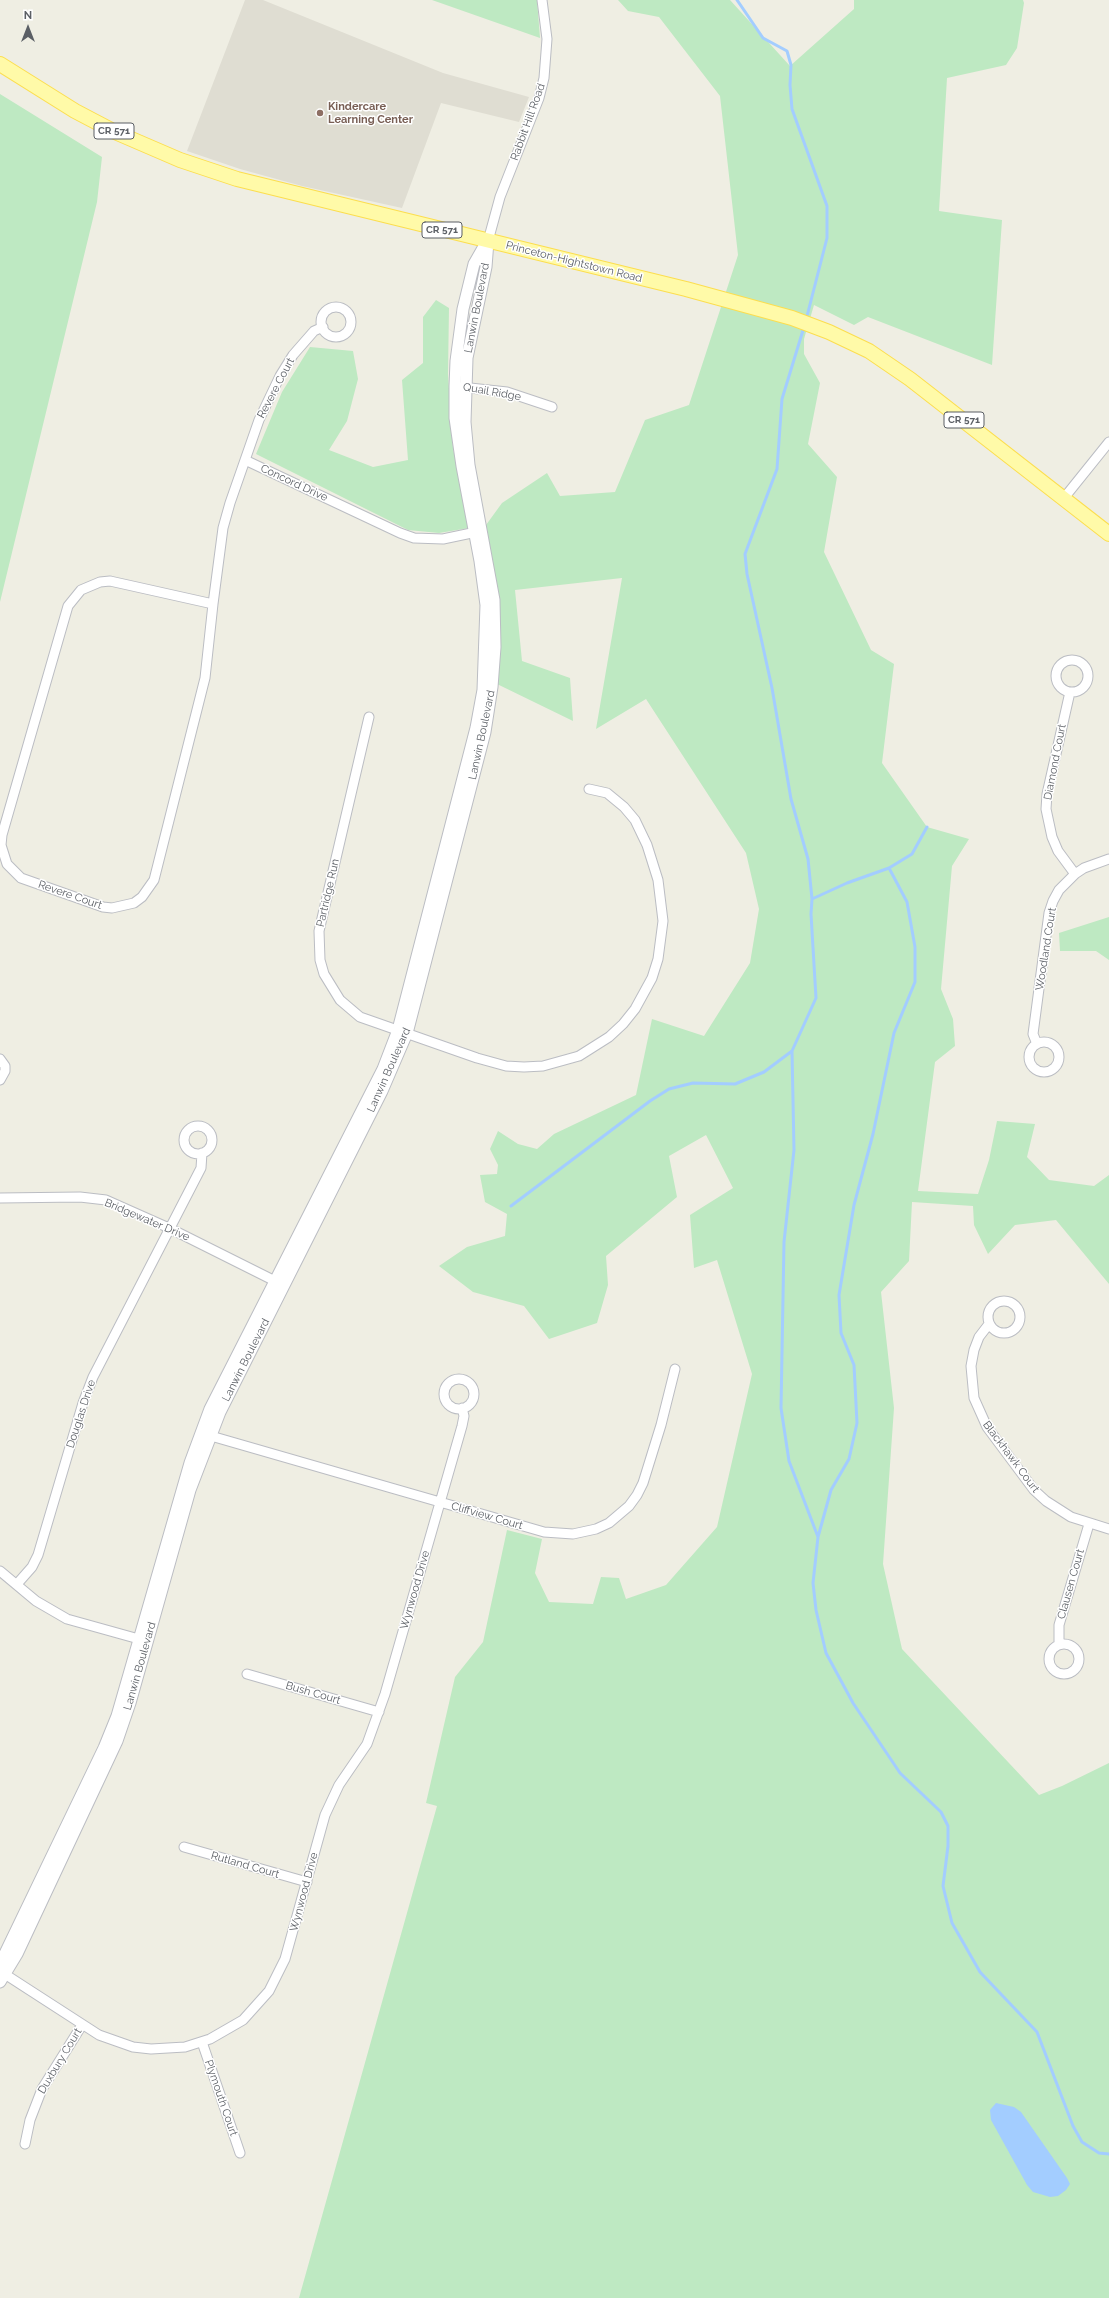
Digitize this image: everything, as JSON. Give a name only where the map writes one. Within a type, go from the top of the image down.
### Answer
[{"type":"main road","name":"Princeton-Hightstown Road","points":[[0,64],[75,112],[147,146],[202,168],[273,189],[686,289],[809,324],[852,343],[888,364],[1109,534]]},
{"type":"street","name":"Rabbit Hill Road","points":[[488,241],[500,197],[539,98],[544,78],[547,38],[542,0]]},
{"type":"street","name":"Lanwin Boulevard","points":[[0,1964],[104,1748],[117,1716],[144,1641],[206,1434],[220,1412],[280,1283],[382,1091],[403,1032],[485,732],[492,687],[495,647],[494,600],[478,532],[460,387],[486,267],[488,241]]},
{"type":"street","name":"Revere Court","points":[[245,460],[259,420],[280,376],[305,339],[314,330],[323,327]]},
{"type":"street","name":"Quail Ridge","points":[[460,387],[507,392],[552,407]]},
{"type":"street","points":[[1064,498],[1109,442]]},
{"type":"street","points":[[213,604],[223,528],[245,460]]},
{"type":"street","name":"Concord Drive","points":[[245,460],[400,533],[414,538],[443,539],[478,532]]},
{"type":"street","name":"Revere Court","points":[[110,582],[213,604],[205,678],[154,880],[150,889],[134,903],[112,908],[103,907],[21,878],[8,864],[2,845],[2,834],[66,612],[74,597],[90,585],[110,582]]},
{"type":"street","name":"Diamond Court","points":[[1070,692],[1047,794],[1046,809],[1052,837],[1058,851],[1075,874]]},
{"type":"street","name":"Partridge Run","points":[[370,717],[319,931],[318,945],[324,974],[340,1000],[360,1017],[490,1063],[524,1067],[543,1066],[573,1058],[595,1047],[609,1037],[634,1009],[652,978],[661,940],[662,907],[658,880],[647,845],[635,820],[624,807],[607,793],[589,789]]},
{"type":"street","name":"Woodland Court","points":[[1037,1044],[1033,1034],[1049,913],[1059,890],[1075,874],[1109,859]]},
{"type":"street","points":[[0,1059],[5,1071],[0,1080]]},
{"type":"street","name":"Douglas Drive","points":[[17,1584],[32,1567],[38,1555],[83,1402],[93,1377],[200,1168],[202,1154]]},
{"type":"street","name":"Bridgewater Drive","points":[[0,1198],[91,1198],[120,1206],[170,1228],[280,1283]]},
{"type":"street","name":"Blackhawk Court","points":[[989,1324],[979,1337],[974,1350],[971,1366],[971,1382],[979,1413],[987,1427],[1034,1490],[1057,1510],[1089,1524],[1109,1529]]},
{"type":"street","name":"Cliffview Court","points":[[206,1434],[440,1503],[558,1534],[584,1532],[609,1523],[629,1506],[643,1484],[675,1369]]},
{"type":"street","name":"Wynwood Drive","points":[[2,1976],[82,2025],[105,2037],[133,2047],[170,2049],[202,2042],[227,2031],[243,2020],[269,1991],[286,1959],[325,1815],[332,1797],[367,1744],[379,1712],[462,1426],[464,1416],[462,1408]]},
{"type":"street","name":"Clausen Court","points":[[1059,1645],[1059,1625],[1089,1524]]},
{"type":"street","points":[[0,1571],[36,1601],[67,1619],[144,1641]]},
{"type":"street","name":"Lanwin Boulevard","points":[[2,1976],[112,1754],[130,1704],[144,1641]]},
{"type":"street","name":"Bush Court","points":[[247,1674],[379,1712]]},
{"type":"street","name":"Rutland Court","points":[[184,1848],[306,1882]]},
{"type":"street","name":"Duxbury Court","points":[[25,2144],[30,2120],[40,2094],[82,2025]]},
{"type":"street","name":"Plymouth Court","points":[[202,2042],[240,2153]]},
{"type":"shaded area","name":"Kindercare Learning Center","points":[[245,0],[263,0],[443,73],[529,97],[519,122],[441,103],[402,208],[302,186],[240,169],[187,151]]},
{"type":"green space","points":[[432,0],[537,0],[540,38]]},
{"type":"green space","points":[[618,0],[730,0],[790,66],[854,9],[854,0],[1023,0],[1024,3],[1017,48],[1006,65],[947,78],[939,211],[1002,220],[992,365],[868,317],[854,325],[814,305],[804,339],[804,354],[820,383],[808,444],[837,477],[824,552],[871,650],[894,664],[882,763],[927,827],[969,839],[952,866],[941,989],[953,1019],[955,1046],[935,1062],[918,1191],[978,1194],[989,1160],[997,1121],[1035,1124],[1027,1157],[1049,1180],[1094,1186],[1109,1175],[1109,1284],[1056,1220],[1015,1225],[988,1254],[974,1225],[973,1206],[912,1202],[909,1261],[881,1292],[894,1408],[883,1564],[902,1649],[1039,1795],[1062,1786],[1109,1763],[1109,2298],[299,2298],[437,1806],[426,1803],[455,1677],[483,1642],[507,1530],[542,1539],[535,1573],[549,1602],[593,1604],[601,1577],[619,1578],[626,1599],[666,1585],[717,1527],[752,1374],[717,1260],[694,1268],[690,1215],[733,1188],[706,1135],[669,1156],[677,1197],[606,1256],[608,1285],[597,1323],[549,1339],[524,1306],[473,1292],[439,1266],[467,1247],[505,1236],[507,1214],[485,1202],[480,1175],[497,1174],[498,1165],[490,1149],[498,1131],[518,1144],[537,1149],[554,1134],[636,1095],[652,1019],[704,1036],[750,963],[759,909],[746,853],[646,699],[596,729],[622,578],[515,590],[522,661],[570,678],[573,721],[497,684],[499,605],[486,525],[502,503],[547,473],[560,496],[615,492],[645,420],[689,405],[738,255],[720,96],[659,17],[628,11]]},
{"type":"green space","points":[[0,94],[102,157],[97,202],[0,602]]},
{"type":"green space","points":[[436,300],[449,308],[448,374],[453,448],[469,528],[439,533],[408,530],[256,454],[282,392],[310,347],[353,351],[358,379],[347,421],[329,450],[373,467],[408,460],[402,380],[423,363],[423,317]]},
{"type":"green space","points":[[1109,917],[1109,960],[1096,951],[1060,951],[1059,933]]},
{"type":"water","points":[[996,2103],[1014,2107],[1021,2112],[1067,2178],[1070,2184],[1066,2190],[1058,2196],[1050,2197],[1033,2192],[1027,2185],[991,2120],[990,2110]]},
{"type":"waterway","points":[[737,0],[763,38],[787,51],[791,65],[790,85],[792,109],[827,206],[827,238],[806,320]]},
{"type":"waterway","points":[[804,327],[782,399],[777,469],[745,554],[747,574],[772,688],[791,799],[808,859],[812,899],[811,914],[816,998],[792,1051],[794,1150],[784,1242],[781,1408],[789,1461],[818,1537]]},
{"type":"waterway","points":[[812,899],[847,883],[889,868],[912,854],[927,827]]},
{"type":"waterway","points":[[889,868],[907,902],[915,947],[915,982],[894,1033],[873,1134],[854,1205],[839,1295],[841,1333],[854,1365],[857,1423],[849,1459],[831,1490],[818,1537],[813,1583],[816,1610],[826,1653],[853,1703],[900,1773],[941,1812],[948,1826],[948,1846],[943,1886],[952,1923],[980,1972],[1037,2032],[1073,2126],[1082,2142],[1099,2153],[1109,2154]]},
{"type":"waterway","points":[[511,1206],[650,1101],[669,1089],[693,1083],[735,1084],[764,1072],[792,1051]]},
{"type":"place","name":"Kindercare Learning Center","points":[[320,113]]}]
